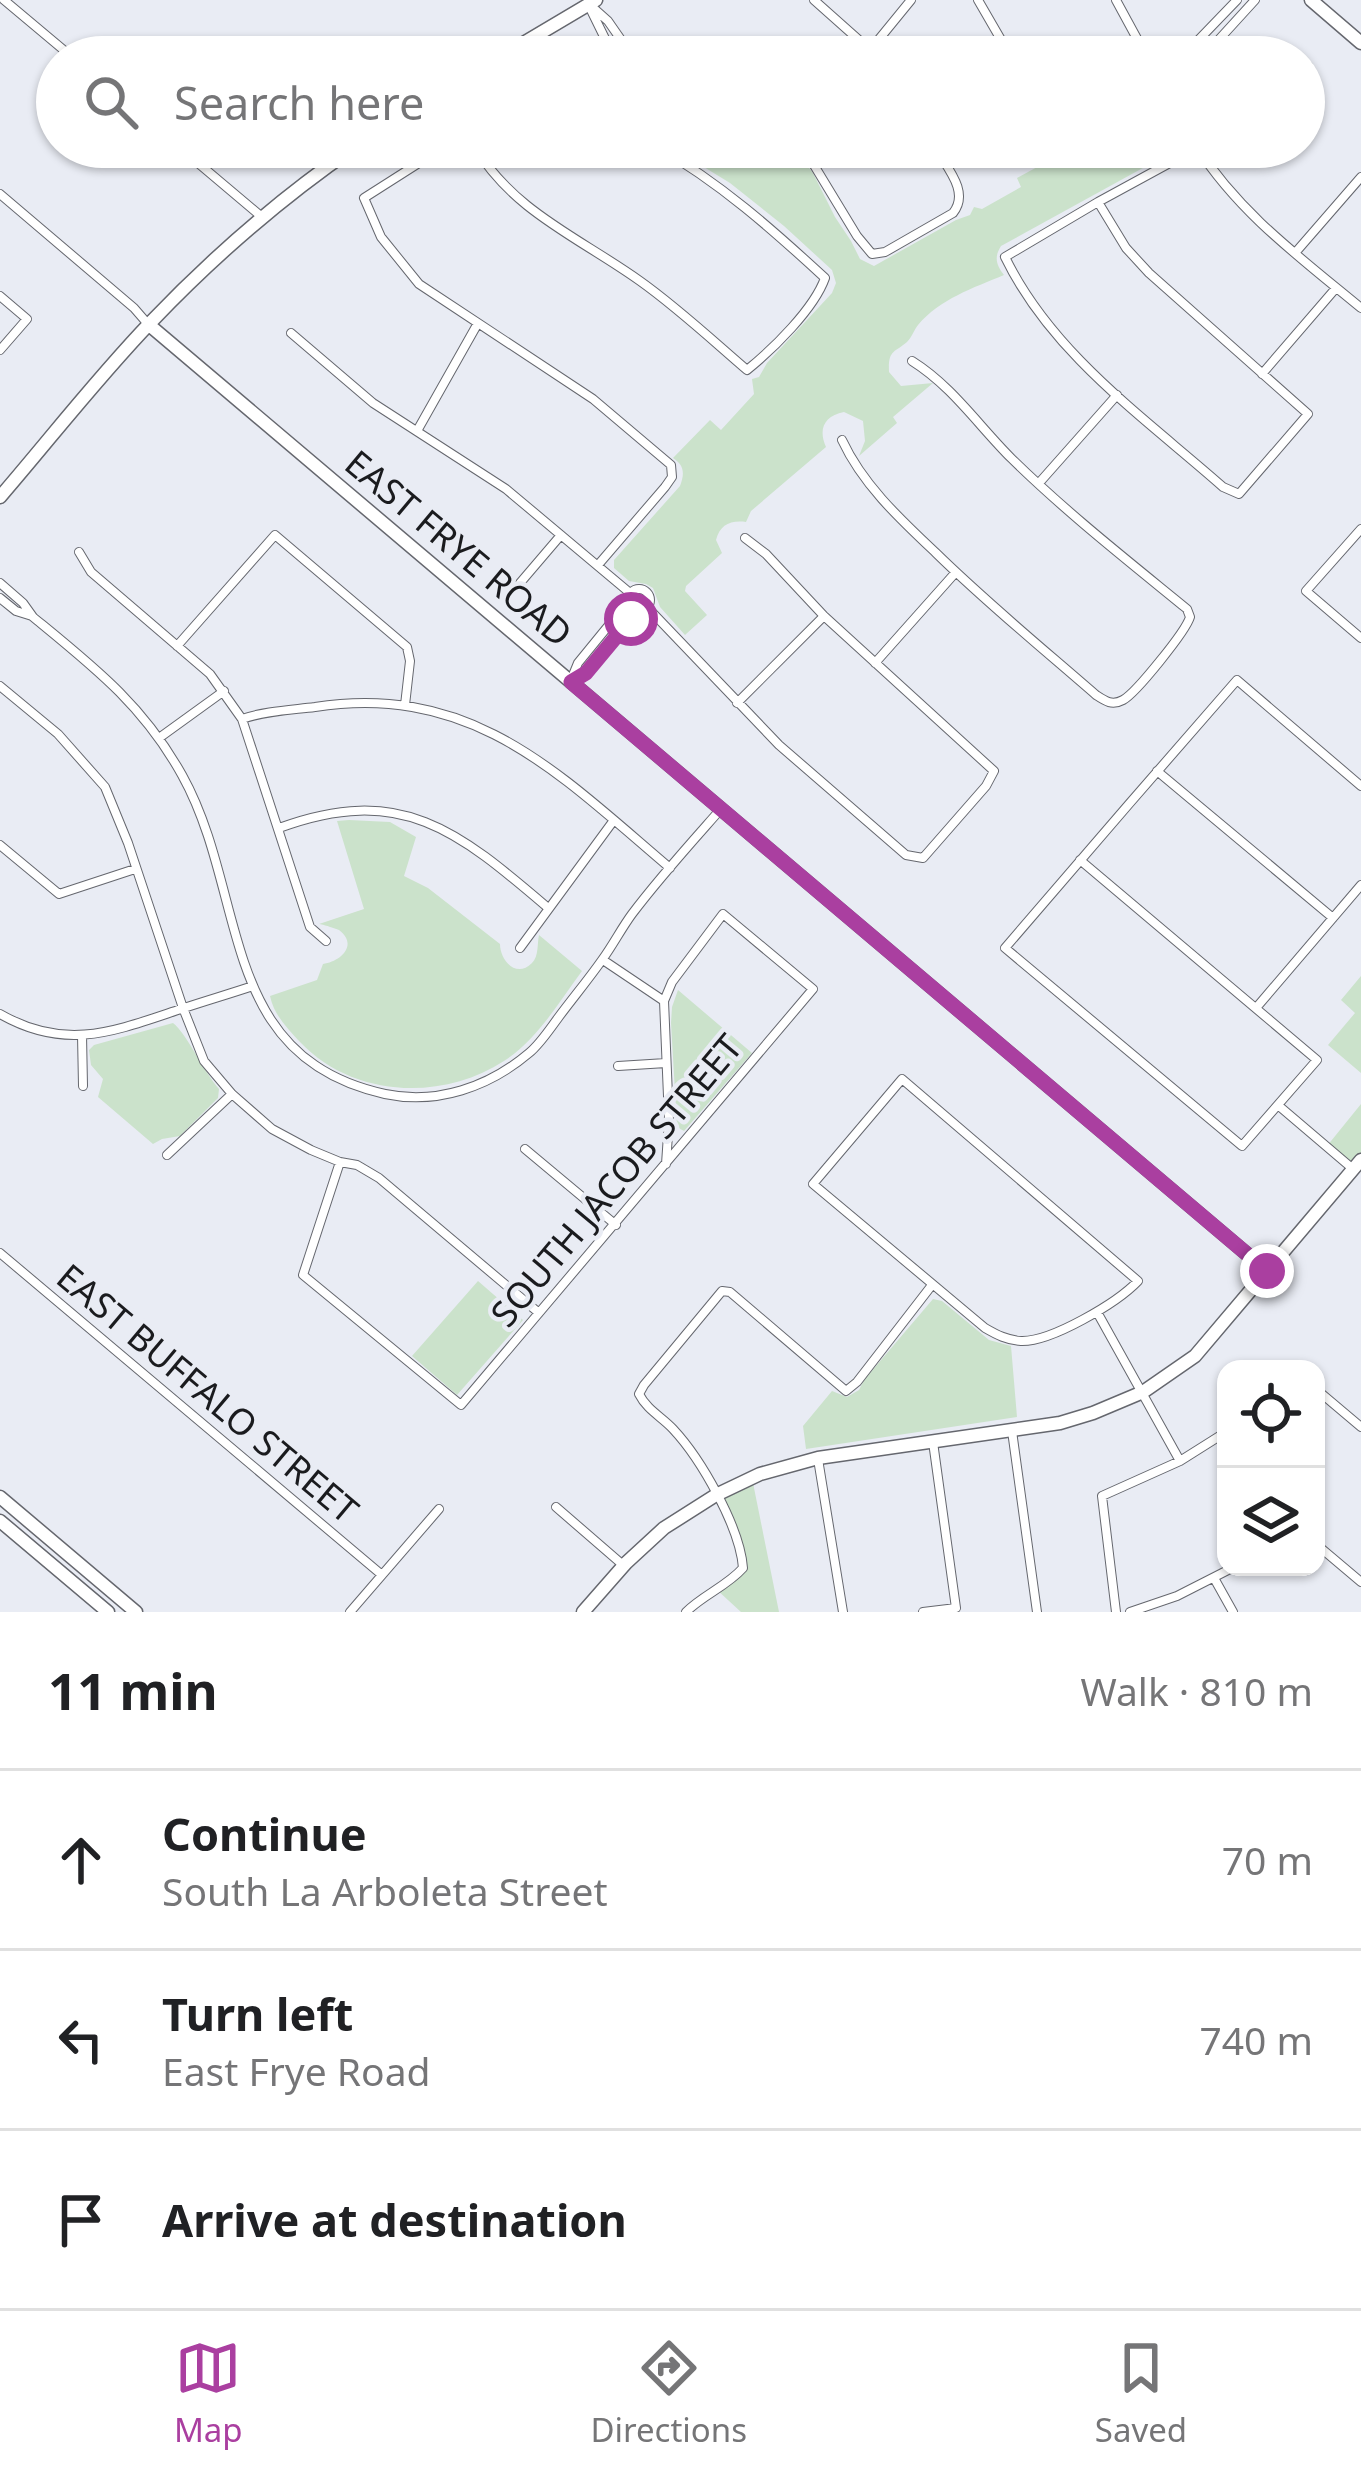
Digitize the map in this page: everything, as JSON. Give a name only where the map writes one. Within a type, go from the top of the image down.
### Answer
[{"type":"street","points":[[4,0],[47,36]]},
{"type":"street","points":[[814,0],[855,36]]},
{"type":"street","points":[[886,36],[911,0]]},
{"type":"street","points":[[978,0],[999,36]]},
{"type":"street","points":[[1116,0],[1136,36]]},
{"type":"street","points":[[1202,36],[1237,0]]},
{"type":"street","points":[[1222,36],[1255,0]]},
{"type":"street","points":[[1311,0],[1361,44]]},
{"type":"street","points":[[535,36],[592,2]]},
{"type":"street","points":[[592,2],[606,36]]},
{"type":"street","points":[[592,2],[618,36]]},
{"type":"street","points":[[204,168],[262,217]]},
{"type":"street","points":[[0,497],[148,324],[262,217],[327,168]]},
{"type":"street","points":[[411,168],[364,198],[381,237],[400,264],[437,298],[592,399],[670,465],[672,477],[598,565]]},
{"type":"street","points":[[489,168],[516,199],[668,301],[747,370],[818,296],[825,278],[695,168]]},
{"type":"street","points":[[816,168],[872,254],[885,252],[953,213],[962,197],[947,168]]},
{"type":"street","points":[[1098,202],[1126,248],[1149,273],[1308,414],[1239,494],[1223,487],[1053,332],[1005,257],[1098,202],[1160,168]]},
{"type":"street","points":[[1211,168],[1245,210],[1361,308]]},
{"type":"street","points":[[1295,253],[1361,177]]},
{"type":"street","name":"EAST FRYE ROAD","points":[[0,194],[1267,1271]]},
{"type":"street","points":[[1262,374],[1336,288]]},
{"type":"street","points":[[0,296],[27,319],[0,350]]},
{"type":"street","points":[[417,431],[478,323]]},
{"type":"street","points":[[291,333],[374,403],[506,489],[598,565],[811,773],[906,856],[923,858],[994,771],[745,538]]},
{"type":"street","points":[[842,440],[855,468],[956,572],[1096,695],[1114,703],[1129,695],[1184,631],[1189,623],[1187,609],[1039,484],[942,382],[912,361]]},
{"type":"street","points":[[1039,484],[1118,395]]},
{"type":"street","points":[[1361,529],[1306,591],[1361,638]]},
{"type":"street","points":[[177,646],[275,535],[407,647],[405,705]]},
{"type":"street","points":[[520,583],[561,535]]},
{"type":"street","points":[[79,552],[91,572],[210,674],[242,719],[310,927],[326,941]]},
{"type":"street","points":[[874,663],[956,572]]},
{"type":"street","points":[[0,583],[113,683],[159,738],[197,808],[253,986],[269,1020],[317,1068],[356,1088],[396,1096],[440,1096],[487,1084],[532,1051],[630,917],[720,809]]},
{"type":"street","points":[[635,589],[644,590],[650,598],[643,609],[586,673],[571,682],[578,663],[635,589]]},
{"type":"street","points":[[0,598],[34,617]]},
{"type":"street","points":[[737,703],[824,616]]},
{"type":"street","points":[[1080,860],[1317,1060],[1242,1146],[1005,948],[1080,860],[1156,771],[1237,680],[1361,786]]},
{"type":"street","points":[[0,686],[58,734],[104,788],[204,1060],[232,1094],[272,1129],[379,1178],[539,1313]]},
{"type":"street","points":[[159,738],[224,692]]},
{"type":"street","points":[[242,719],[341,703],[440,711],[524,748],[670,868]]},
{"type":"street","points":[[1156,771],[1333,918]]},
{"type":"street","points":[[279,828],[319,814],[353,811],[418,819],[483,853],[547,907]]},
{"type":"street","points":[[520,948],[614,820]]},
{"type":"street","points":[[0,845],[59,894],[135,869]]},
{"type":"street","points":[[1256,1008],[1361,885]]},
{"type":"street","name":"SOUTH JACOB STREET","points":[[340,1162],[303,1275],[460,1405],[813,989],[723,914],[672,982],[664,1001]]},
{"type":"street","points":[[603,959],[664,1001],[666,1165]]},
{"type":"street","points":[[0,1014],[50,1033],[82,1035],[116,1031],[253,986]]},
{"type":"street","points":[[82,1035],[83,1086]]},
{"type":"street","points":[[618,1066],[666,1063]]},
{"type":"street","points":[[902,1078],[1138,1281],[1123,1297],[1038,1340],[1002,1338],[932,1285],[813,1184],[902,1078]]},
{"type":"street","points":[[167,1155],[232,1094]]},
{"type":"street","points":[[583,1612],[623,1565],[664,1528],[760,1474],[818,1458],[1060,1423],[1143,1392],[1195,1356],[1357,1164],[1279,1106]]},
{"type":"street","points":[[525,1150],[616,1225]]},
{"type":"street","name":"EAST BUFFALO STREET","points":[[0,1252],[382,1575]]},
{"type":"street","points":[[686,1612],[734,1578],[743,1568],[742,1550],[693,1454],[644,1404],[639,1394],[644,1385],[722,1291],[730,1292],[846,1391],[932,1285]]},
{"type":"street","points":[[1097,1312],[1180,1461]]},
{"type":"street","points":[[1325,1397],[1361,1427]]},
{"type":"street","points":[[1012,1431],[1037,1612]]},
{"type":"street","points":[[1116,1612],[1102,1496],[1180,1461],[1217,1438]]},
{"type":"street","points":[[923,1612],[956,1608],[933,1441]]},
{"type":"street","points":[[818,1458],[843,1612]]},
{"type":"street","points":[[0,1497],[136,1612]]},
{"type":"street","points":[[556,1507],[623,1565]]},
{"type":"street","points":[[350,1612],[439,1509]]},
{"type":"street","points":[[0,1521],[108,1612]]},
{"type":"street","points":[[1325,1552],[1361,1582]]},
{"type":"street","points":[[1130,1612],[1218,1576]]},
{"type":"street","points":[[1214,1578],[1233,1612]]},
{"type":"green space","points":[[706,168],[809,168],[860,259],[874,266],[970,215],[974,207],[982,209],[1021,187],[1017,178],[1035,168],[1143,168],[1001,246],[997,261],[1004,275],[958,295],[918,325],[893,353],[889,372],[901,386],[933,383],[893,417],[897,423],[859,456],[865,441],[863,421],[844,412],[827,420],[823,429],[826,447],[751,511],[746,522],[731,523],[720,531],[716,540],[722,553],[686,586],[685,591],[707,615],[685,635],[660,607],[653,588],[629,581],[614,568],[614,560],[680,486],[682,470],[673,458],[710,420],[721,430],[754,394],[752,379],[759,377],[836,283],[832,270],[730,183]]},
{"type":"green space","points":[[337,821],[390,822],[416,837],[404,876],[428,888],[500,944],[510,966],[520,969],[532,963],[539,935],[582,971],[537,1031],[504,1061],[453,1083],[425,1088],[371,1083],[321,1060],[278,1015],[270,996],[317,980],[323,964],[341,956],[347,947],[339,930],[319,924],[364,909]]},
{"type":"green space","points":[[1361,976],[1361,1073],[1328,1045],[1355,1013],[1341,1000]]},
{"type":"green space","points":[[678,990],[752,1053],[684,1131],[677,1127],[671,1023]]},
{"type":"green space","points":[[173,1023],[219,1089],[218,1098],[180,1136],[153,1144],[98,1097],[103,1079],[91,1065],[89,1050]]},
{"type":"green space","points":[[1361,1104],[1361,1160],[1353,1169],[1327,1146]]},
{"type":"green space","points":[[478,1281],[523,1320],[457,1395],[412,1356]]},
{"type":"green space","points":[[933,1299],[942,1301],[989,1340],[1011,1346],[1017,1417],[806,1449],[803,1426],[832,1391],[847,1397],[859,1390]]},
{"type":"green space","points":[[752,1478],[779,1612],[741,1612],[716,1589],[743,1568],[742,1550],[716,1495]]},
{"type":"route","points":[[631,619],[586,673],[571,682],[1267,1271]]}]
